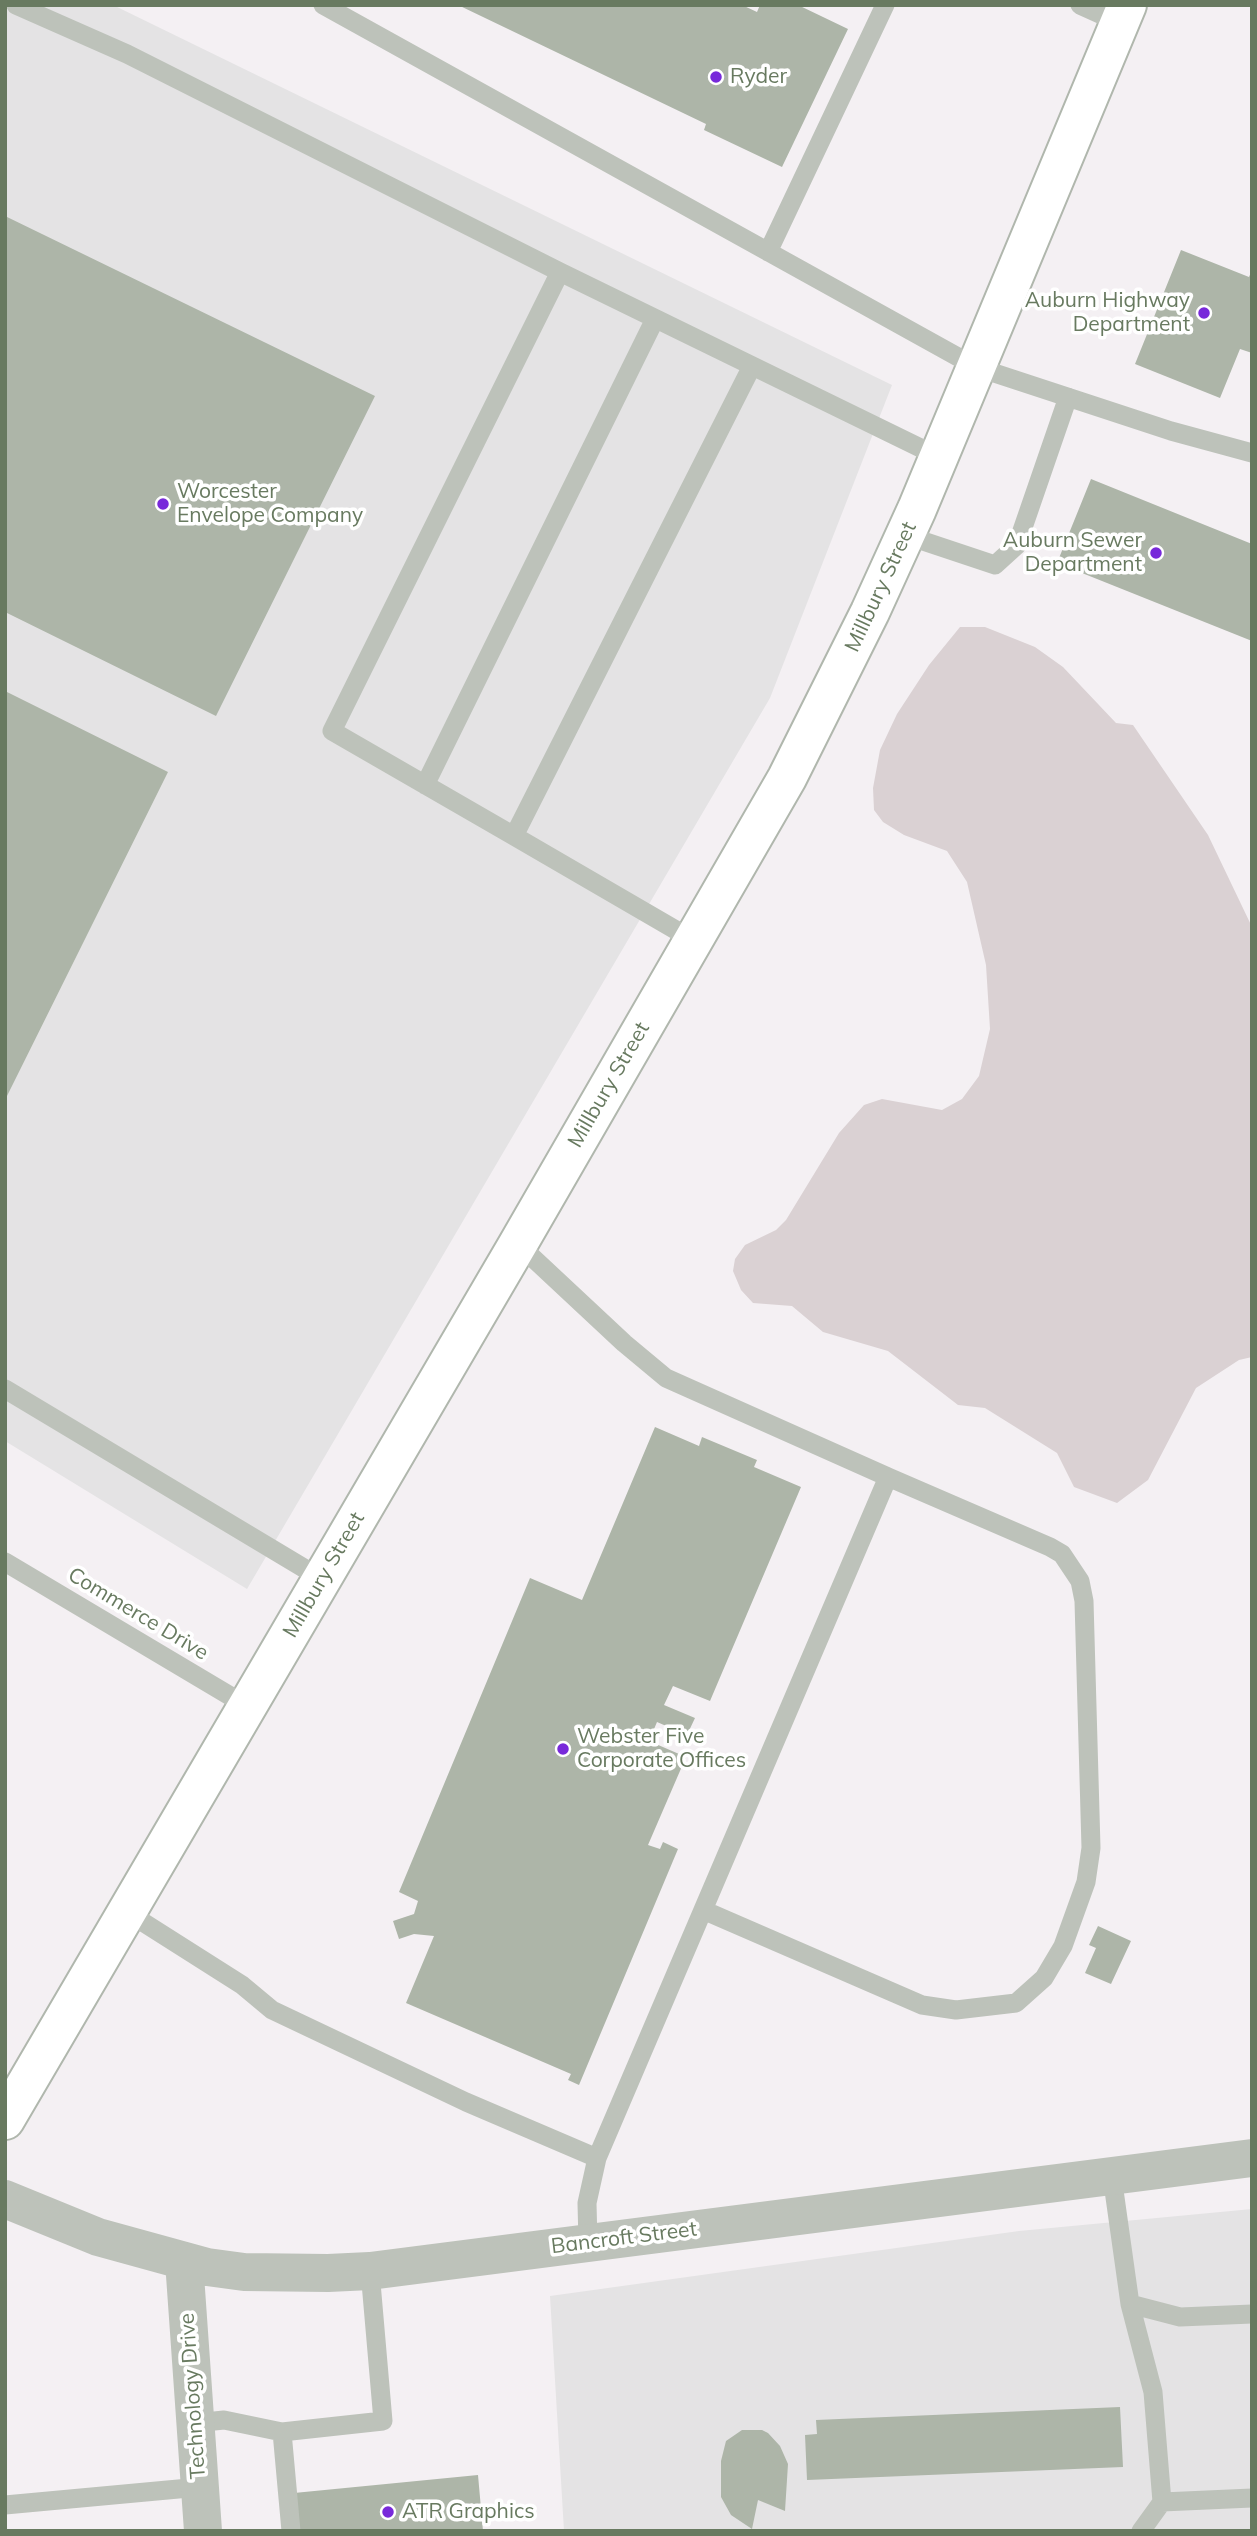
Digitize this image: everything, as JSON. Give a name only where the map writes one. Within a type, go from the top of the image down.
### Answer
[{"type":"street","name":"Millbury Street","points":[[5,2120],[518,1244],[787,778],[870,612],[905,535],[1124,14]]},
{"type":"street","name":"Bancroft Street","points":[[5,2199],[98,2237],[184,2261],[244,2272],[285,2274],[370,2271],[1252,2158]]},
{"type":"street","name":"Technology Drive","points":[[184,2261],[203,2531]]},
{"type":"lane","points":[[16,5],[127,54],[560,272],[939,457]]},
{"type":"lane","points":[[323,5],[976,367],[1171,431],[1252,453]]},
{"type":"lane","points":[[768,251],[885,5]]},
{"type":"lane","points":[[1080,5],[1124,14]]},
{"type":"lane","points":[[560,272],[332,731],[693,940]]},
{"type":"lane","points":[[425,785],[655,319]]},
{"type":"lane","points":[[514,835],[752,366]]},
{"type":"lane","points":[[905,535],[995,565],[1017,545],[1068,397]]},
{"type":"lane","points":[[518,1244],[624,1343],[666,1378],[1050,1547],[1062,1554],[1080,1581],[1084,1601],[1091,1848],[1086,1882],[1063,1945],[1044,1978],[1016,2003],[956,2010],[922,2005],[703,1910]]},
{"type":"lane","points":[[5,1389],[322,1578]]},
{"type":"lane","points":[[587,2243],[587,2203],[597,2158],[888,1477]]},
{"type":"lane","name":"Commerce Drive","points":[[5,1562],[247,1706]]},
{"type":"lane","points":[[127,1912],[242,1985],[272,2010],[466,2102],[597,2158]]},
{"type":"lane","points":[[1112,2176],[1130,2304],[1153,2392],[1162,2502],[1141,2531]]},
{"type":"lane","points":[[195,2423],[224,2420],[282,2432],[383,2421],[370,2271]]},
{"type":"lane","points":[[1130,2304],[1180,2317],[1252,2314]]},
{"type":"lane","points":[[282,2432],[290,2531]]},
{"type":"lane","points":[[5,2505],[200,2487]]},
{"type":"lane","points":[[1162,2502],[1252,2498]]},
{"type":"shaded area","points":[[5,5],[113,5],[892,385],[770,698],[247,1589],[5,1441]]},
{"type":"shaded area","points":[[960,627],[985,627],[1035,647],[1063,667],[1116,723],[1133,725],[1208,835],[1252,927],[1252,1357],[1239,1360],[1196,1388],[1148,1480],[1117,1503],[1074,1487],[1057,1453],[985,1408],[958,1405],[888,1351],[823,1332],[792,1306],[753,1303],[741,1290],[733,1271],[735,1259],[745,1245],[776,1230],[786,1220],[839,1133],[864,1105],[882,1099],[942,1110],[962,1099],[979,1076],[990,1029],[986,965],[967,882],[947,851],[904,835],[883,822],[874,810],[873,788],[880,750],[897,714],[929,665]]},
{"type":"shaded area","points":[[1252,2209],[1252,2531],[564,2531],[550,2296],[1019,2231]]},
{"type":"building","name":"Ryder","points":[[458,5],[742,5],[757,12],[760,5],[798,5],[848,29],[782,167],[704,130],[706,124]]},
{"type":"building","name":"Worcester Envelope Company","points":[[5,216],[375,396],[216,716],[5,612]]},
{"type":"building","name":"Auburn Highway Department","points":[[1181,250],[1249,277],[1252,270],[1252,353],[1240,349],[1220,398],[1135,364]]},
{"type":"building","name":"Auburn Sewer Department","points":[[1091,479],[1252,544],[1252,641],[1057,563]]},
{"type":"building","points":[[5,691],[168,772],[5,1100]]},
{"type":"building","name":"Webster Five Corporate Offices","points":[[655,1427],[699,1446],[702,1437],[757,1460],[754,1467],[801,1487],[710,1701],[673,1686],[664,1705],[695,1718],[687,1735],[657,1722],[649,1741],[686,1757],[648,1845],[660,1849],[663,1842],[678,1849],[579,2085],[568,2080],[571,2074],[406,2003],[434,1936],[414,1934],[399,1939],[393,1921],[414,1914],[418,1901],[399,1892],[530,1578],[582,1600]]},
{"type":"building","points":[[1098,1926],[1131,1941],[1111,1984],[1085,1973],[1096,1948],[1089,1945]]},
{"type":"building","points":[[1120,2407],[1123,2467],[807,2480],[805,2435],[817,2434],[816,2420]]},
{"type":"building","points":[[742,2430],[762,2430],[768,2433],[780,2446],[788,2464],[785,2511],[758,2500],[752,2529],[731,2515],[721,2497],[721,2461],[726,2441]]},
{"type":"building","name":"ATR Graphics","points":[[478,2475],[483,2531],[297,2531],[294,2493]]},
{"type":"place","name":"Ryder","points":[[716,77]]},
{"type":"place","name":"Auburn Highway Department","points":[[1204,313]]},
{"type":"place","name":"Worcester Envelope Company","points":[[163,504]]},
{"type":"place","name":"Auburn Sewer Department","points":[[1156,553]]},
{"type":"place","name":"Webster Five Corporate Offices","points":[[563,1749]]},
{"type":"place","name":"ATR Graphics","points":[[388,2512]]}]
